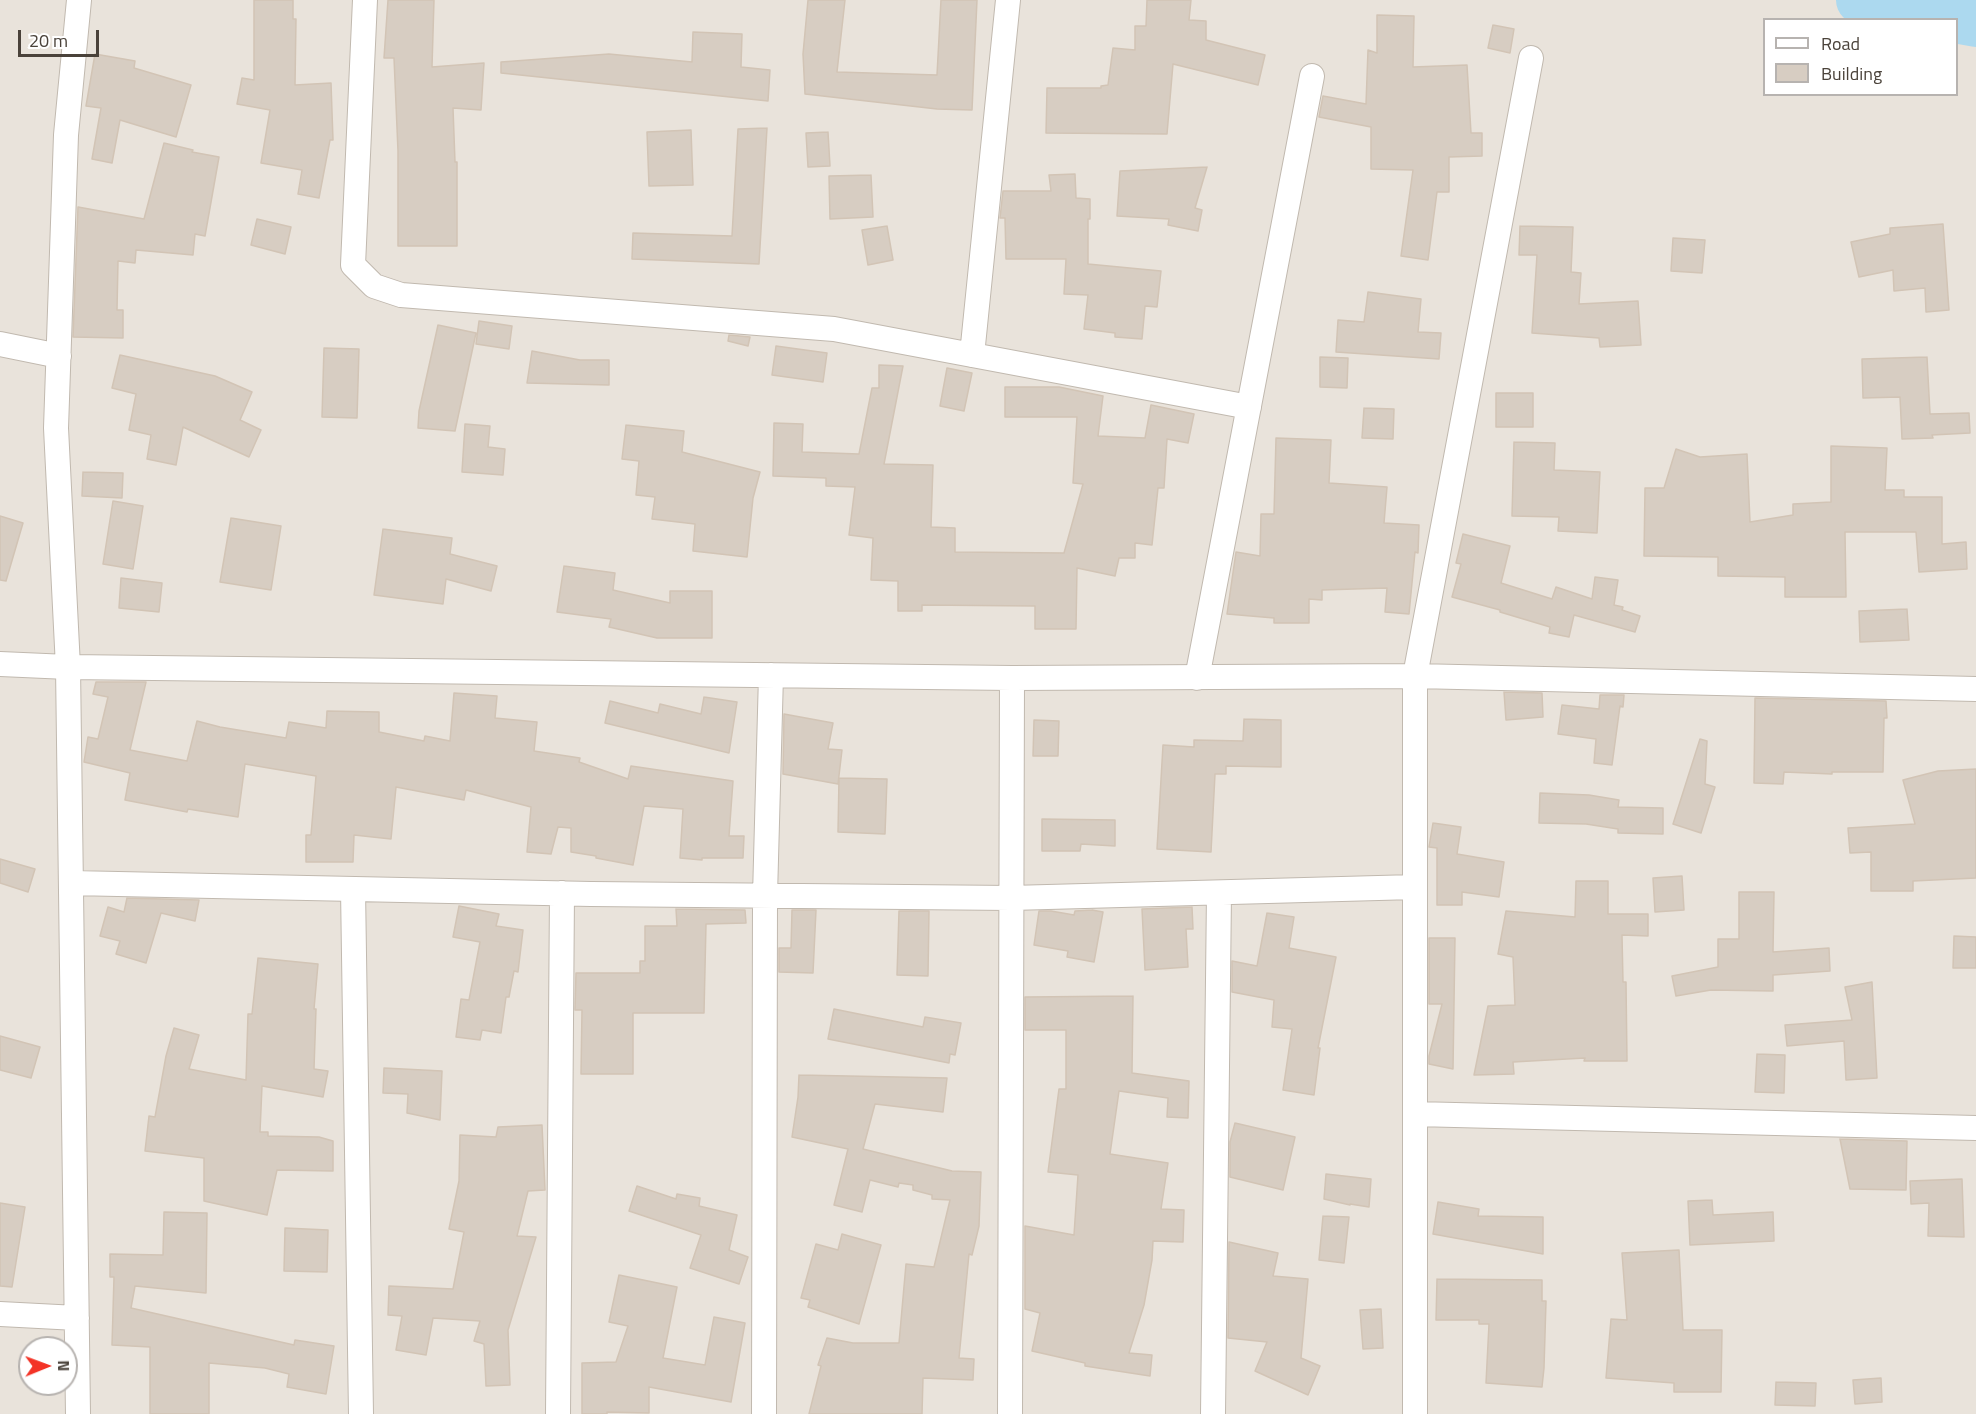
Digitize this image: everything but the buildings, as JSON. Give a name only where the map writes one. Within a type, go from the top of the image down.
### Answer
[{"type":"street","points":[[78,1414],[68,667],[56,428],[66,135],[80,0]]},
{"type":"street","points":[[365,0],[353,265],[374,286],[401,295],[834,329],[1249,406]]},
{"type":"street","points":[[972,355],[1008,0]]},
{"type":"street","points":[[1415,1414],[1415,676],[1531,58]]},
{"type":"street","points":[[1197,678],[1311,76]]},
{"type":"street","points":[[0,344],[59,356]]},
{"type":"street","points":[[0,664],[68,667],[1012,678],[1415,676],[1976,689]]},
{"type":"street","points":[[764,1414],[765,896],[771,675]]},
{"type":"street","points":[[1010,1414],[1012,678]]},
{"type":"street","points":[[71,883],[562,893],[1011,898],[1415,887]]},
{"type":"street","points":[[353,889],[361,1414]]},
{"type":"street","points":[[558,1414],[562,893]]},
{"type":"street","points":[[1213,1414],[1220,893]]},
{"type":"street","points":[[1415,1114],[1976,1128]]},
{"type":"street","points":[[0,1314],[77,1318]]},
{"type":"shaded area","points":[[0,0],[1976,0],[1976,1414],[0,1414]]},
{"type":"waterway","points":[[1860,0],[1870,4],[1948,18]]},
{"type":"waterway","points":[[1958,20],[1976,23]]}]
